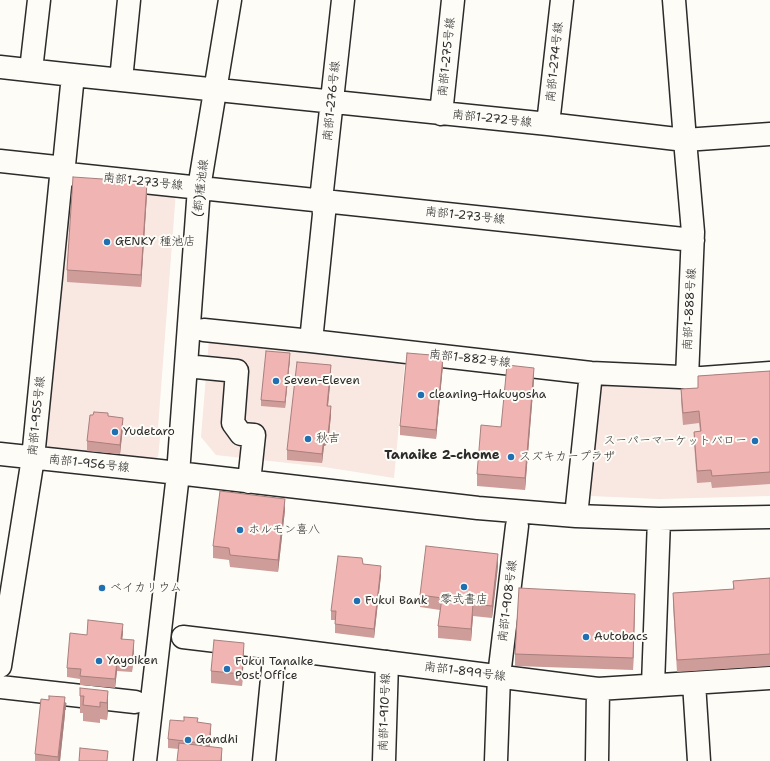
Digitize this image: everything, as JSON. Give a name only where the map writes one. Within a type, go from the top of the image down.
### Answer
[{"type":"street","points":[[31,70],[39,0]]},
{"type":"street","points":[[121,80],[129,0]]},
{"type":"street","name":"(都)種池線","points":[[145,761],[178,474],[200,188],[230,0]]},
{"type":"street","name":"南部1-276号線","points":[[323,202],[322,191],[343,0]]},
{"type":"street","name":"南部1-275号線","points":[[441,114],[453,0]]},
{"type":"street","name":"南部1-274号線","points":[[548,124],[562,0]]},
{"type":"street","points":[[674,0],[693,240]]},
{"type":"street","name":"南部1-272号線","points":[[0,67],[332,103],[548,124],[685,140],[770,134]]},
{"type":"street","name":"南部1-955号線","points":[[0,666],[8,569],[33,458],[73,75]]},
{"type":"street","name":"南部1-273号線","points":[[0,160],[63,168],[68,174],[693,240]]},
{"type":"street","points":[[311,341],[324,214],[323,202]]},
{"type":"street","name":"南部1-888号線","points":[[687,378],[693,240]]},
{"type":"street","name":"南部1-882号線","points":[[204,330],[591,373],[687,378],[770,373]]},
{"type":"street","points":[[186,366],[236,371],[233,423],[241,434],[254,435],[249,482]]},
{"type":"street","points":[[576,516],[591,373]]},
{"type":"street","name":"南部1-956号線","points":[[0,454],[478,508],[576,516],[659,519],[770,517]]},
{"type":"street","points":[[653,686],[659,519]]},
{"type":"street","name":"南部1-908号線","points":[[496,761],[499,676],[517,526]]},
{"type":"street","name":"南部1-899号線","points":[[183,637],[598,689],[770,678]]},
{"type":"street","points":[[264,761],[275,648]]},
{"type":"street","name":"南部1-910号線","points":[[384,761],[387,662]]},
{"type":"street","points":[[694,683],[699,761]]},
{"type":"street","points":[[0,687],[135,702]]},
{"type":"street","points":[[597,761],[598,689]]},
{"type":"shaded area","points":[[69,179],[176,191],[158,428],[161,429],[158,457],[152,461],[49,450],[42,443]]},
{"type":"shaded area","points":[[209,339],[405,360],[394,478],[324,467],[216,455],[201,437]]},
{"type":"shaded area","points":[[770,381],[770,496],[659,499],[591,496],[587,491],[600,387],[606,382]]},
{"type":"building","points":[[73,177],[147,182],[141,275],[67,270]]},
{"type":"building","points":[[266,351],[290,353],[285,402],[261,400]]},
{"type":"building","points":[[407,353],[443,356],[436,430],[400,426]]},
{"type":"building","points":[[297,362],[331,365],[327,406],[331,406],[328,435],[324,437],[322,454],[287,450]]},
{"type":"building","points":[[507,365],[534,368],[525,478],[477,474],[481,425],[501,427]]},
{"type":"building","points":[[770,371],[770,472],[712,476],[711,470],[697,471],[694,432],[701,431],[699,411],[683,413],[681,389],[698,388],[698,376]]},
{"type":"building","points":[[94,412],[108,413],[108,416],[123,418],[120,445],[87,441],[90,415],[93,415]]},
{"type":"building","points":[[220,491],[285,499],[278,560],[230,555],[229,548],[213,546]]},
{"type":"building","points":[[426,546],[498,554],[492,606],[473,604],[471,629],[438,626],[442,598],[420,595]]},
{"type":"building","points":[[338,556],[362,558],[363,564],[381,566],[374,629],[335,624],[336,611],[331,611]]},
{"type":"building","points":[[770,578],[770,654],[677,660],[673,593],[734,589],[733,581]]},
{"type":"building","points":[[519,588],[635,594],[633,658],[515,654]]},
{"type":"building","points":[[88,620],[123,624],[121,639],[134,640],[132,663],[117,661],[115,679],[80,676],[81,669],[67,668],[70,633],[87,635]]},
{"type":"building","points":[[214,640],[244,643],[242,674],[211,671]]},
{"type":"building","points":[[80,688],[108,691],[107,703],[100,702],[100,707],[83,705],[84,696],[80,696]]},
{"type":"building","points":[[49,696],[65,697],[58,757],[35,754],[41,699],[49,700]]},
{"type":"building","points":[[184,717],[198,718],[197,722],[211,724],[209,744],[168,739],[170,720],[184,721]]},
{"type":"building","points":[[179,743],[222,748],[221,761],[177,761]]},
{"type":"building","points":[[80,748],[108,751],[107,761],[79,761]]},
{"type":"place","name":"GENKY 種池店","points":[[107,242]]},
{"type":"place","name":"Seven-Eleven","points":[[276,381]]},
{"type":"place","name":"cleaning-Hakuyosha","points":[[421,395]]},
{"type":"place","name":"Yudetaro","points":[[115,432]]},
{"type":"place","name":"秋吉","points":[[308,439]]},
{"type":"place","name":"スーパーマーケットバロー","points":[[755,441]]},
{"type":"place","name":"スズキカープラザ","points":[[511,457]]},
{"type":"place","name":"ホルモン喜八","points":[[240,530]]},
{"type":"place","name":"零式書店","points":[[464,587]]},
{"type":"place","name":"ベイカリウム","points":[[102,588]]},
{"type":"place","name":"Fukui Bank","points":[[357,601]]},
{"type":"place","name":"Autobacs","points":[[586,637]]},
{"type":"place","name":"Yayoiken","points":[[99,661]]},
{"type":"place","name":"Fukui Tanaike Post Office","points":[[227,669]]},
{"type":"place","name":"Gandhi","points":[[188,740]]},
{"type":"district","name":"Tanaike 2-chome","points":[[442,456]]}]
